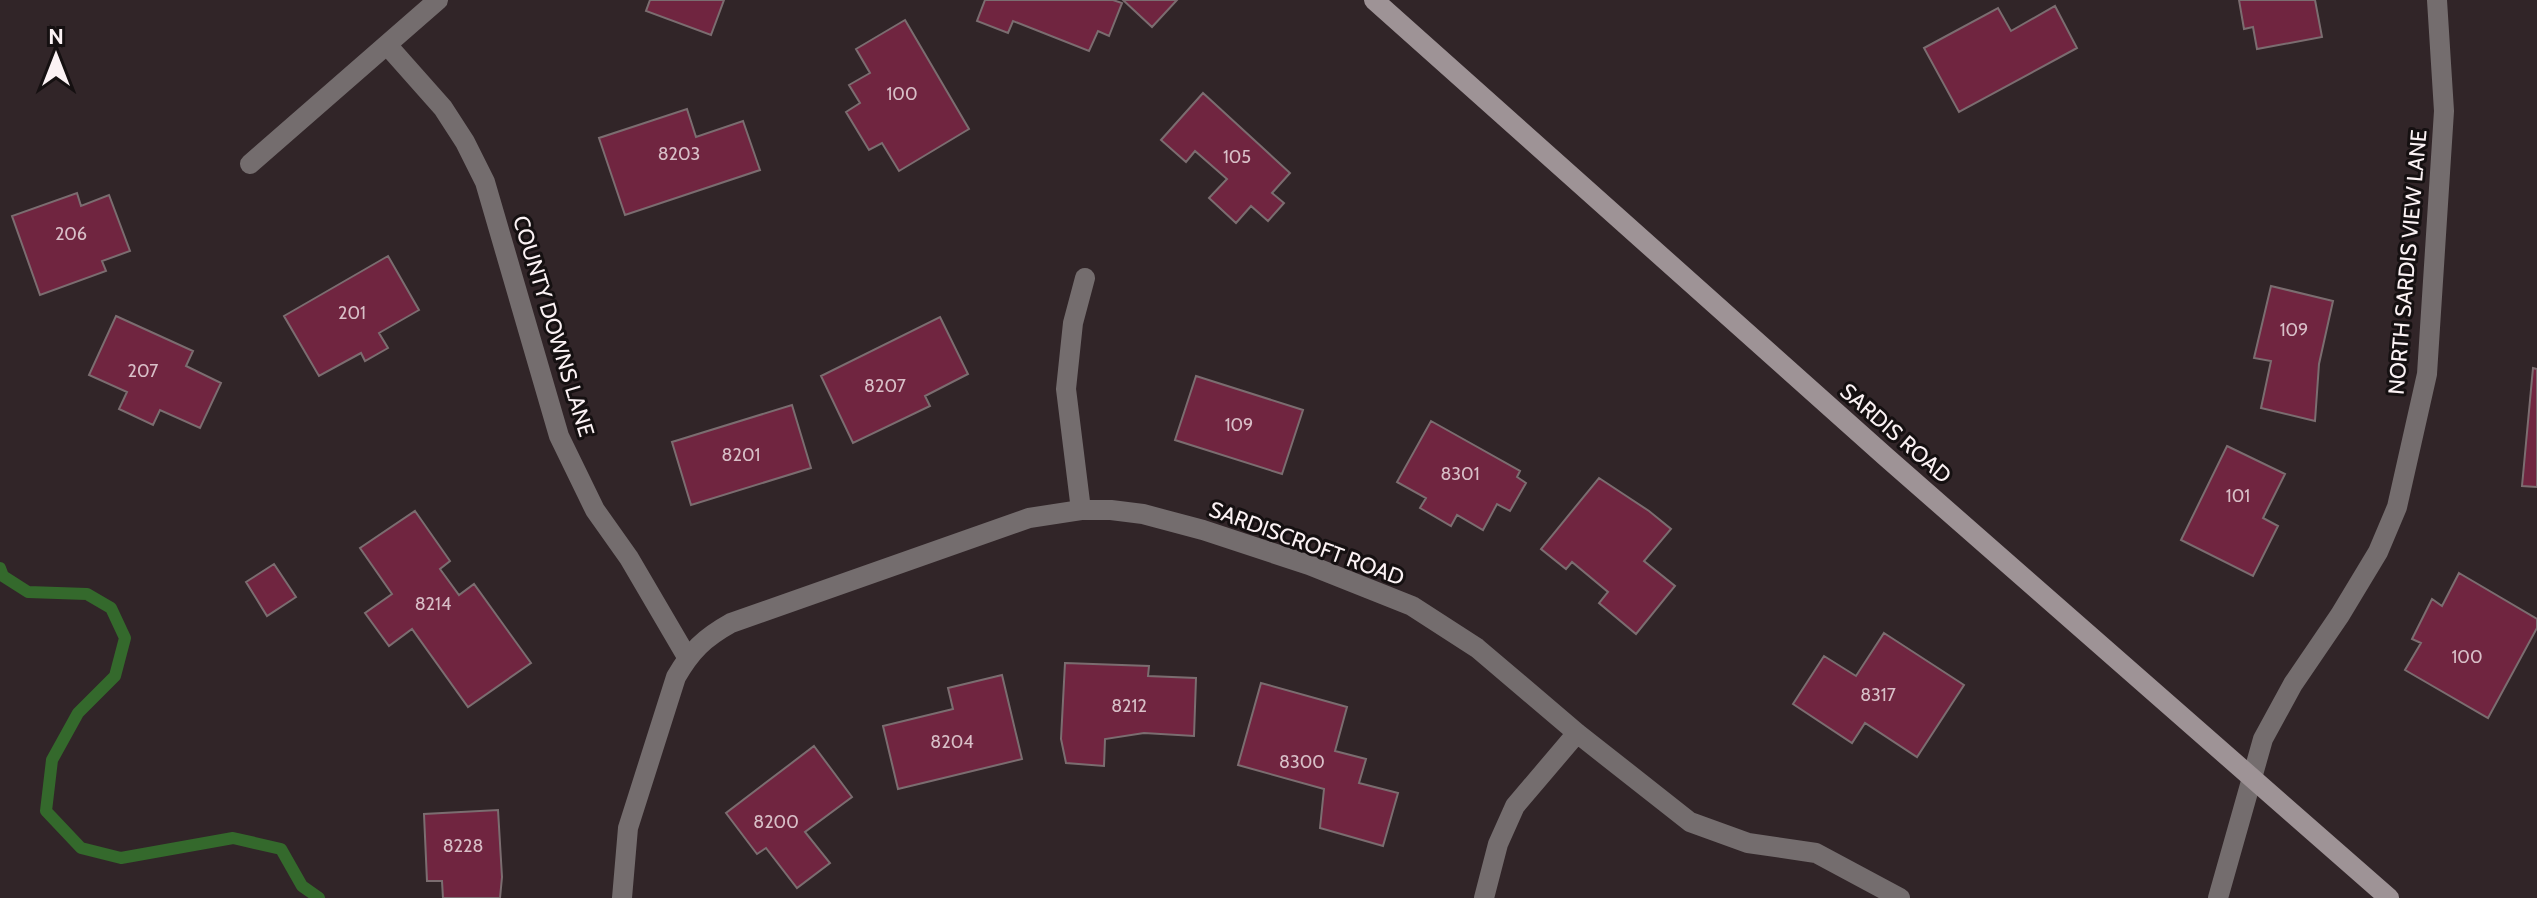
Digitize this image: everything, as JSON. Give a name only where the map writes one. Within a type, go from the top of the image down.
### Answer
[{"type":"main road","name":"SARDIS ROAD","points":[[1374,0],[1886,457],[2389,898]]},
{"type":"street","points":[[250,164],[438,0]]},
{"type":"street","name":"NORTH SARDIS VIEW LANE","points":[[2218,898],[2263,739],[2293,684],[2378,552],[2397,507],[2427,374],[2444,111],[2437,0]]},
{"type":"street","name":"COUNTY DOWNS LANE","points":[[388,46],[443,108],[485,182],[559,436],[595,510],[629,558],[687,657]]},
{"type":"street","points":[[1081,510],[1066,389],[1073,323],[1085,278]]},
{"type":"street","name":"SARDISCROFT ROAD","points":[[687,657],[708,636],[731,623],[1029,518],[1081,510],[1143,514],[1309,565],[1412,606],[1477,648],[1577,733],[1690,822],[1748,843],[1816,853],[1900,898]]},
{"type":"street","points":[[622,898],[628,828],[676,677],[687,657]]},
{"type":"street","points":[[1484,898],[1498,844],[1515,806],[1577,733]]},
{"type":"building","points":[[650,0],[724,0],[711,35],[646,11]]},
{"type":"building","points":[[985,0],[1113,0],[1122,3],[1109,36],[1098,31],[1089,51],[1013,21],[1008,33],[977,21]]},
{"type":"building","points":[[1123,0],[1177,0],[1152,27]]},
{"type":"building","points":[[2239,0],[2315,0],[2322,37],[2257,49],[2253,27],[2244,29]]},
{"type":"building","points":[[2055,6],[2077,48],[1959,112],[1924,48],[1998,8],[2011,31]]},
{"type":"building","points":[[905,20],[969,129],[899,171],[882,143],[869,150],[846,112],[860,103],[849,85],[870,73],[856,49]]},
{"type":"building","points":[[1203,93],[1290,173],[1272,193],[1284,203],[1268,221],[1251,206],[1236,223],[1209,198],[1227,179],[1195,151],[1186,162],[1161,140]]},
{"type":"building","points":[[687,109],[696,137],[743,121],[760,170],[625,215],[599,138]]},
{"type":"building","points":[[77,193],[81,206],[109,195],[130,251],[102,261],[106,271],[40,295],[12,216]]},
{"type":"building","points":[[388,256],[419,310],[379,333],[388,348],[365,361],[361,353],[319,376],[284,316]]},
{"type":"building","points":[[2271,286],[2333,301],[2319,364],[2315,421],[2261,408],[2271,361],[2254,358]]},
{"type":"building","points":[[116,316],[193,351],[186,366],[221,383],[200,428],[160,410],[153,425],[119,409],[127,392],[89,375]]},
{"type":"building","points":[[940,317],[968,374],[925,396],[930,406],[853,443],[821,376]]},
{"type":"building","points":[[2533,368],[2537,369],[2537,487],[2522,486]]},
{"type":"building","points":[[1196,376],[1303,410],[1282,474],[1175,440]]},
{"type":"building","points":[[792,405],[811,468],[691,505],[672,442]]},
{"type":"building","points":[[1431,421],[1520,471],[1517,477],[1526,483],[1510,511],[1497,504],[1483,530],[1457,515],[1451,526],[1420,508],[1426,498],[1397,482]]},
{"type":"building","points":[[2227,446],[2285,474],[2263,518],[2278,526],[2253,576],[2181,540]]},
{"type":"building","points":[[1599,478],[1671,529],[1644,561],[1675,586],[1636,634],[1599,603],[1608,592],[1572,562],[1566,569],[1541,549]]},
{"type":"building","points":[[415,511],[450,561],[440,569],[459,595],[474,584],[531,663],[468,707],[412,629],[389,646],[365,613],[392,594],[360,548]]},
{"type":"building","points":[[274,564],[296,597],[267,616],[246,582]]},
{"type":"building","points":[[2459,573],[2537,619],[2537,628],[2488,718],[2405,670],[2421,643],[2412,639],[2432,599],[2442,606]]},
{"type":"building","points":[[1884,633],[1964,685],[1917,757],[1865,723],[1852,743],[1793,704],[1824,656],[1856,676]]},
{"type":"building","points":[[1065,663],[1149,666],[1148,676],[1196,678],[1194,736],[1144,733],[1105,739],[1104,766],[1066,763],[1061,739]]},
{"type":"building","points":[[1002,675],[1022,759],[898,789],[883,726],[953,709],[948,688]]},
{"type":"building","points":[[1261,683],[1347,707],[1335,751],[1366,759],[1359,783],[1398,793],[1383,846],[1320,828],[1324,789],[1238,765]]},
{"type":"building","points":[[814,746],[852,797],[805,832],[830,863],[797,888],[766,848],[757,854],[726,813]]},
{"type":"building","points":[[498,810],[502,877],[500,898],[443,898],[442,881],[427,881],[424,814]]},
{"type":"waterway","points":[[0,568],[3,576],[28,592],[87,594],[111,608],[125,638],[115,676],[78,713],[52,760],[46,811],[81,848],[121,858],[233,838],[281,849],[302,886],[319,898]]}]
